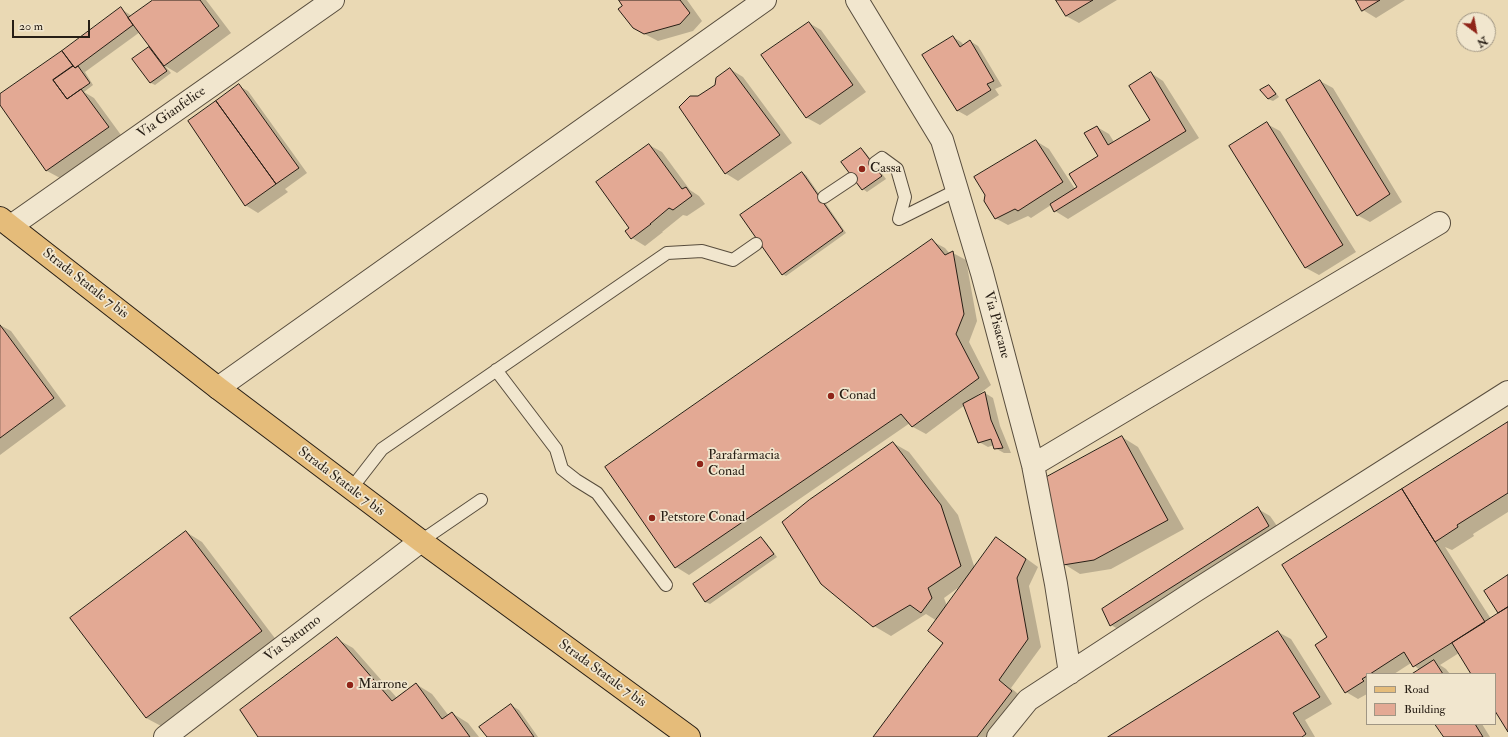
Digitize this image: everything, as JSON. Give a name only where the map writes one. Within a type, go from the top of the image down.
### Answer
[{"type":"main road","name":"Strada Statale 7 bis","points":[[5,222],[218,388],[421,542],[689,737]]},
{"type":"street","name":"Via Gianfelice","points":[[5,222],[333,0]]},
{"type":"street","points":[[218,388],[765,0]]},
{"type":"street","name":"Via Pisacane","points":[[857,0],[942,140],[982,273],[1033,465],[1056,584],[1070,673]]},
{"type":"street","points":[[1033,465],[1439,223]]},
{"type":"street","points":[[998,737],[1028,700],[1195,591],[1508,392]]},
{"type":"street","name":"Via Saturno","points":[[165,737],[421,542]]},
{"type":"lane","points":[[875,163],[882,158],[897,169],[905,197],[899,219],[957,190]]},
{"type":"lane","points":[[824,197],[851,179]]},
{"type":"lane","points":[[351,489],[382,449],[666,253],[702,251],[733,260],[756,244]]},
{"type":"lane","points":[[496,370],[556,449],[562,469],[597,493],[666,585]]},
{"type":"lane","points":[[421,542],[481,500]]},
{"type":"building","points":[[153,0],[200,0],[219,26],[164,66],[128,18]]},
{"type":"building","points":[[619,0],[680,0],[690,13],[680,24],[644,34],[633,28],[618,9],[622,6]]},
{"type":"building","points":[[1056,0],[1093,0],[1066,16]]},
{"type":"building","points":[[1356,0],[1380,0],[1362,11]]},
{"type":"building","points":[[121,7],[133,25],[75,68],[62,51]]},
{"type":"building","points":[[809,22],[853,85],[806,118],[761,55]]},
{"type":"building","points":[[953,36],[960,47],[970,40],[994,81],[987,84],[991,90],[957,111],[922,55]]},
{"type":"building","points":[[149,47],[167,71],[150,83],[132,59]]},
{"type":"building","points":[[62,51],[73,66],[53,80],[67,99],[81,89],[109,127],[46,171],[0,105],[0,94]]},
{"type":"building","points":[[73,66],[75,68],[78,66],[90,83],[67,99],[53,80]]},
{"type":"building","points":[[730,68],[780,135],[725,174],[679,107],[690,96],[698,96],[715,85],[716,78]]},
{"type":"building","points":[[1151,72],[1186,131],[1054,212],[1050,204],[1077,187],[1069,174],[1098,156],[1084,133],[1097,126],[1108,145],[1150,120],[1129,86]]},
{"type":"building","points":[[1320,80],[1390,194],[1357,216],[1286,100]]},
{"type":"building","points":[[239,84],[299,168],[276,184],[216,101]]},
{"type":"building","points":[[1269,85],[1276,94],[1268,99],[1260,90]]},
{"type":"building","points":[[216,101],[276,184],[245,206],[188,121]]},
{"type":"building","points":[[1267,122],[1343,245],[1305,268],[1229,146]]},
{"type":"building","points":[[1036,140],[1063,182],[1018,211],[1015,209],[995,219],[984,201],[985,195],[974,177]]},
{"type":"building","points":[[649,144],[682,189],[686,187],[692,196],[673,210],[669,208],[631,239],[625,231],[629,228],[596,182]]},
{"type":"building","name":"Cassa","points":[[861,148],[882,176],[862,190],[841,162]]},
{"type":"building","points":[[802,172],[843,231],[782,275],[740,215]]},
{"type":"building","name":"Conad","points":[[932,239],[945,255],[953,251],[964,314],[956,334],[979,378],[912,427],[901,414],[675,568],[605,467]]},
{"type":"building","points":[[0,325],[54,398],[0,438]]},
{"type":"building","points":[[985,392],[991,420],[1003,448],[994,449],[991,439],[978,443],[963,404]]},
{"type":"building","points":[[1508,422],[1508,493],[1457,525],[1458,527],[1435,542],[1402,489]]},
{"type":"building","points":[[1122,436],[1168,520],[1094,560],[1063,565],[1043,479]]},
{"type":"building","points":[[893,442],[941,505],[961,566],[928,588],[932,598],[921,613],[910,605],[873,627],[821,584],[782,522],[809,500]]},
{"type":"building","points":[[1402,489],[1485,622],[1413,667],[1404,652],[1372,673],[1366,673],[1366,677],[1362,679],[1364,681],[1345,693],[1315,645],[1327,637],[1282,565]]},
{"type":"building","points":[[1258,507],[1269,526],[1110,626],[1102,609]]},
{"type":"building","points":[[186,531],[262,631],[146,718],[70,618]]},
{"type":"building","points":[[761,537],[774,554],[705,602],[693,584]]},
{"type":"building","points":[[996,537],[1026,559],[1017,578],[1028,639],[999,680],[1012,691],[977,737],[873,737],[943,643],[928,631]]},
{"type":"building","points":[[1508,575],[1508,607],[1498,613],[1484,591]]},
{"type":"building","points":[[1508,607],[1508,732],[1496,713],[1496,673],[1470,673],[1452,643]]},
{"type":"building","points":[[1278,631],[1320,697],[1293,713],[1306,734],[1302,737],[1108,737]]},
{"type":"building","points":[[337,637],[392,701],[416,683],[442,719],[452,712],[470,737],[258,737],[240,710]]},
{"type":"building","points":[[1434,660],[1442,673],[1414,673]]},
{"type":"building","points":[[511,704],[534,737],[487,737],[479,727]]},
{"type":"building","points":[[1436,725],[1476,725],[1483,737],[1444,737]]},
{"type":"place","name":"Cassa","points":[[862,169]]},
{"type":"place","name":"Conad","points":[[831,396]]},
{"type":"place","name":"Parafarmacia Conad","points":[[700,464]]},
{"type":"place","name":"Petstore Conad","points":[[652,518]]},
{"type":"place","name":"Marrone","points":[[350,685]]}]
